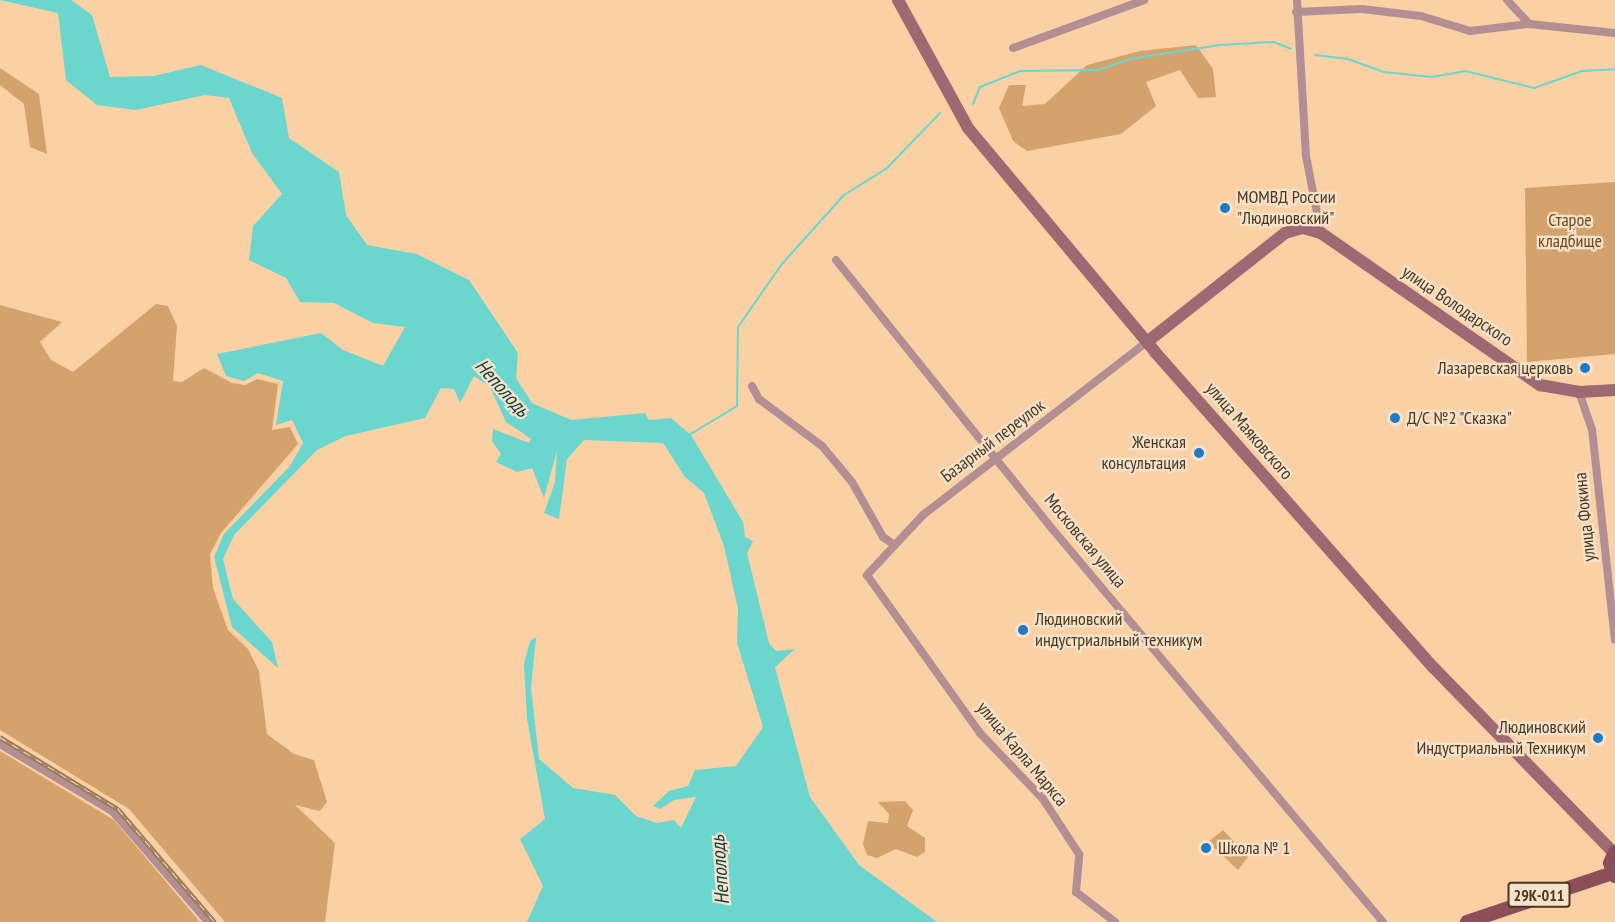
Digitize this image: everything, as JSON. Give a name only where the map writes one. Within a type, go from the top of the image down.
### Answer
[{"type":"main road","name":"29К-011","points":[[1467,922],[1614,875],[1614,853]]},
{"type":"street","name":"улица Маяковского","points":[[898,0],[968,128],[1147,342],[1433,667],[1614,853]]},
{"type":"street","points":[[1013,48],[1144,0]]},
{"type":"street","points":[[1147,342],[1285,233],[1303,228],[1321,233],[1306,156],[1297,0]]},
{"type":"street","points":[[1507,0],[1518,17],[1529,24]]},
{"type":"street","points":[[1296,12],[1362,9],[1421,16],[1470,32],[1529,24],[1615,33]]},
{"type":"street","name":"улица Володарского","points":[[1321,233],[1540,385],[1579,392],[1615,390]]},
{"type":"street","name":"Московская улица","points":[[836,260],[998,459],[1383,922]]},
{"type":"street","name":"Базарный переулок","points":[[867,576],[923,515],[1147,342]]},
{"type":"street","points":[[752,386],[759,399],[822,446],[852,482],[883,537],[896,545]]},
{"type":"street","name":"улица Фокина","points":[[1579,392],[1592,429],[1615,640]]},
{"type":"street","name":"улица Карла Маркса","points":[[867,576],[980,733],[1043,799],[1079,854],[1076,891],[1115,922]]},
{"type":"street","points":[[0,744],[112,811],[208,922]]},
{"type":"green space","points":[[1196,45],[1213,69],[1216,97],[1198,98],[1180,70],[1146,82],[1156,106],[1121,134],[1027,151],[1013,141],[999,108],[1009,85],[1026,85],[1022,106],[1045,104],[1087,65],[1140,51]]},
{"type":"green space","points":[[0,68],[39,94],[47,154],[30,147],[24,104],[0,85]]},
{"type":"green space","name":"Старое кладбище","points":[[1615,182],[1615,354],[1527,362],[1525,188]]},
{"type":"green space","points":[[156,304],[168,306],[177,326],[173,381],[182,382],[204,368],[232,383],[245,385],[257,379],[278,384],[272,430],[290,427],[298,444],[221,533],[210,554],[213,588],[228,630],[248,649],[259,671],[267,734],[294,754],[314,760],[327,802],[320,811],[295,805],[335,843],[325,922],[225,922],[129,809],[0,730],[0,305],[62,322],[40,342],[51,360],[73,372]]},
{"type":"green space","points":[[0,751],[114,820],[200,922],[0,922]]},
{"type":"green space","points":[[905,801],[913,810],[907,826],[925,838],[925,852],[917,857],[896,849],[877,858],[867,855],[863,844],[868,821],[888,823],[889,814],[878,802]]},
{"type":"green space","points":[[1223,830],[1248,857],[1238,870],[1208,842]]},
{"type":"water","name":"Неполодь","points":[[0,0],[71,0],[92,15],[110,77],[154,76],[201,65],[282,98],[289,138],[339,172],[346,215],[367,245],[417,254],[469,280],[518,353],[516,378],[532,403],[571,420],[645,413],[649,420],[671,418],[691,435],[743,522],[745,537],[753,541],[747,553],[769,643],[776,651],[795,649],[775,667],[810,797],[859,865],[937,922],[527,922],[543,886],[520,839],[545,819],[527,719],[524,664],[530,641],[536,637],[531,688],[539,759],[573,788],[615,795],[636,816],[657,823],[674,820],[681,828],[696,797],[674,800],[660,809],[653,806],[669,791],[688,786],[695,770],[736,766],[763,727],[737,643],[738,609],[724,546],[704,493],[685,477],[663,443],[584,440],[567,459],[559,519],[544,513],[555,482],[557,451],[544,498],[532,468],[517,472],[496,462],[501,454],[492,441],[493,429],[529,443],[531,439],[506,422],[490,387],[474,376],[460,403],[454,389],[441,388],[425,418],[346,436],[317,450],[234,535],[223,559],[233,599],[272,642],[278,668],[232,627],[214,557],[224,534],[290,466],[303,443],[292,420],[276,425],[283,381],[258,373],[244,381],[226,376],[217,354],[321,333],[343,350],[383,366],[405,327],[373,323],[334,303],[300,302],[286,278],[249,260],[253,226],[282,194],[252,153],[229,98],[205,95],[136,110],[97,105],[66,80],[58,13]]},
{"type":"waterway","points":[[973,104],[980,87],[1020,71],[1098,70],[1130,59],[1220,45],[1274,42],[1291,49]]},
{"type":"waterway","points":[[1315,55],[1348,59],[1384,72],[1432,77],[1465,71],[1534,88],[1582,71],[1615,69]]},
{"type":"waterway","points":[[689,435],[737,406],[738,327],[782,264],[844,195],[886,169],[940,113]]},
{"type":"railway","points":[[0,737],[118,809],[215,922]]},
{"type":"place","name":"МОМВД России \"Людиновский\"","points":[[1225,208]]},
{"type":"place","name":"Лазаревская церковь","points":[[1585,368]]},
{"type":"place","name":"Д/С №2 \"Сказка\"","points":[[1395,418]]},
{"type":"place","name":"Женская консультация","points":[[1199,453]]},
{"type":"place","name":"Людиновский индустриальный техникум","points":[[1023,630]]},
{"type":"place","name":"Людиновский Индустриальный Техникум","points":[[1598,738]]},
{"type":"place","name":"Школа № 1","points":[[1206,848]]}]
